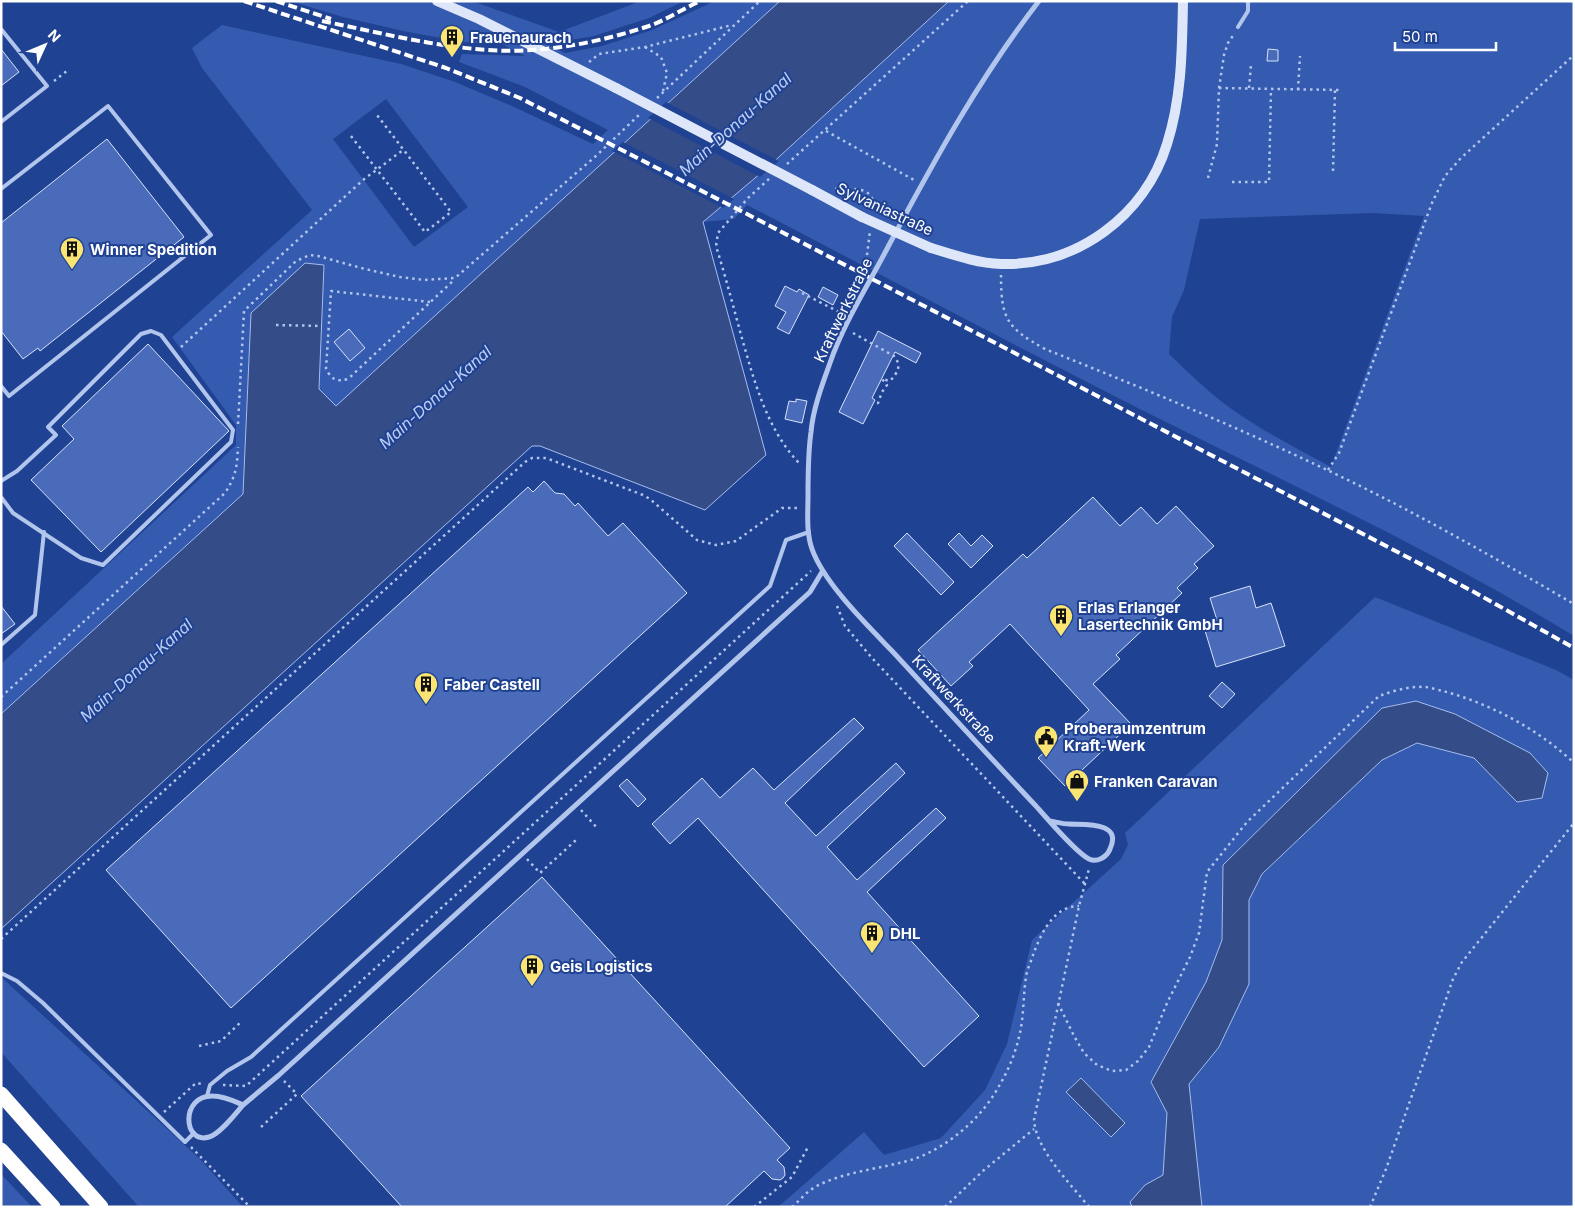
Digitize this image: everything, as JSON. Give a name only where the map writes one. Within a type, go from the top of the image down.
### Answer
[{"type":"highway","points":[[1,1094],[102,1207]]},
{"type":"highway","points":[[1,1150],[53,1207]]},
{"type":"street","name":"Sylvaniastraße","points":[[437,1],[480,20],[616,88],[862,217],[931,248],[960,257],[1001,264],[1040,260],[1078,248],[1110,229],[1138,199],[1154,175],[1167,145],[1175,113],[1181,76],[1183,1]]},
{"type":"street","name":"Kraftwerkstraße","points":[[1039,1],[999,55],[960,118],[922,184],[845,328],[830,361],[811,430],[808,532],[812,548],[822,572],[870,628],[1050,821],[1082,854],[1091,860]]},
{"type":"street","points":[[243,1106],[216,1096],[207,1096],[196,1102],[189,1114],[189,1124],[194,1133],[205,1138],[214,1136],[243,1106],[810,592],[822,572]]},
{"type":"street","points":[[1050,821],[1094,825],[1107,830],[1110,833],[1112,843],[1109,852],[1097,860],[1091,860]]},
{"type":"lane","points":[[1238,27],[1248,12],[1248,1]]},
{"type":"lane","points":[[1,29],[46,86],[1,122]]},
{"type":"lane","points":[[1,189],[108,106],[211,235],[9,396],[1,386]]},
{"type":"lane","points":[[1,482],[17,471],[56,435],[48,427],[141,334],[151,331],[161,336],[233,430],[232,442],[103,564],[81,558],[13,512],[1,497]]},
{"type":"lane","points":[[1,646],[35,615],[44,532]]},
{"type":"lane","points":[[207,1096],[210,1085],[227,1071],[251,1057],[770,586],[786,540],[808,532]]},
{"type":"lane","points":[[1,973],[17,981],[44,1003],[185,1142],[194,1133]]},
{"type":"path","points":[[656,99],[760,1]]},
{"type":"path","points":[[783,167],[968,1]]},
{"type":"path","points":[[599,54],[645,47],[734,25]]},
{"type":"path","points":[[1208,178],[1217,144],[1219,88],[1224,55],[1228,43],[1238,27]]},
{"type":"path","points":[[645,47],[661,57],[666,73],[663,92]]},
{"type":"path","points":[[1328,470],[1338,453],[1432,203],[1445,176],[1574,55]]},
{"type":"path","points":[[1298,90],[1300,56]]},
{"type":"path","points":[[1248,89],[1251,65]]},
{"type":"path","points":[[46,86],[68,70]]},
{"type":"path","points":[[1219,88],[1339,90]]},
{"type":"path","points":[[1232,182],[1269,182],[1271,89]]},
{"type":"path","points":[[1333,171],[1334,90]]},
{"type":"path","points":[[430,302],[331,291],[326,370],[330,378],[338,381],[348,379],[430,302],[455,278],[597,155],[643,111]]},
{"type":"path","points":[[351,136],[425,232],[451,212],[377,115]]},
{"type":"path","points":[[826,130],[922,184]]},
{"type":"path","points":[[174,353],[356,186],[403,150]]},
{"type":"path","points":[[769,179],[748,198],[718,233],[716,246],[757,393],[786,446],[799,463]]},
{"type":"path","points":[[238,432],[244,311],[296,261],[310,255],[365,269],[424,280],[455,278]]},
{"type":"path","points":[[1001,264],[1001,299],[1004,312],[1022,336],[1045,349],[1170,399],[1328,470],[1470,544],[1574,604]]},
{"type":"path","points":[[802,293],[844,315]]},
{"type":"path","points":[[276,325],[322,326]]},
{"type":"path","points":[[845,328],[894,356],[898,362],[899,369],[890,381],[882,379],[887,385],[878,403],[873,404]]},
{"type":"path","points":[[1,697],[225,493],[237,470],[238,441]]},
{"type":"path","points":[[1,939],[518,468],[532,458],[546,458],[643,495],[697,540],[716,545],[736,541],[782,508],[808,508]]},
{"type":"path","points":[[159,1116],[196,1083],[246,1086],[811,571]]},
{"type":"path","points":[[835,602],[845,626],[872,658],[1084,884]]},
{"type":"path","points":[[1058,1003],[1084,1052],[1097,1065],[1112,1071],[1126,1070],[1138,1061],[1149,1047],[1199,933],[1207,872],[1247,822],[1379,696],[1398,689],[1424,687],[1456,695],[1507,715],[1560,750],[1574,763]]},
{"type":"path","points":[[577,805],[598,828]]},
{"type":"path","points":[[1370,1207],[1386,1169],[1453,979],[1462,962],[1574,823]]},
{"type":"path","points":[[523,854],[540,873],[576,840]]},
{"type":"path","points":[[1089,1207],[1040,1145],[1034,1120],[1079,906],[1091,860]]},
{"type":"path","points":[[792,1207],[810,1190],[833,1179],[914,1158],[937,1148],[961,1131],[982,1110],[999,1088],[1020,1036],[1026,974],[1038,941],[1044,929],[1057,914],[1073,906],[1079,906]]},
{"type":"path","points":[[198,1046],[221,1041],[242,1021]]},
{"type":"path","points":[[261,1126],[297,1094],[279,1075]]},
{"type":"path","points":[[945,1207],[984,1170],[1035,1129]]},
{"type":"path","points":[[185,1142],[250,1207]]},
{"type":"path","points":[[754,1207],[792,1177],[808,1147]]},
{"type":"shaded area","points":[[290,1],[472,1],[559,32],[641,1],[684,1],[649,18],[594,36],[547,44],[565,53],[602,46],[652,30],[715,1],[780,1],[336,407],[319,389],[324,265],[305,264],[251,313],[243,494],[1,714],[1,664],[236,445],[236,425],[172,337],[312,210],[202,68],[192,48],[222,25],[401,64],[455,82],[593,144],[608,130],[525,87],[459,62],[462,54],[525,56],[502,44],[462,42],[343,17]],"holes":[[[386,99],[468,207],[414,247],[333,139]]]},
{"type":"shaded area","points":[[949,1],[1574,1],[1574,636],[1526,607],[1428,554],[1071,374],[747,205],[734,219],[702,222],[768,167]],"holes":[[[1373,213],[1424,216],[1331,467],[1269,433],[1233,410],[1208,391],[1169,354],[1172,317],[1184,290],[1200,219]]]},
{"type":"shaded area","points":[[1375,597],[1556,670],[1574,680],[1574,1207],[1202,1207],[1189,1084],[1219,1047],[1249,984],[1249,900],[1262,874],[1382,760],[1417,743],[1474,758],[1517,802],[1542,798],[1416,701],[1223,865],[1222,940],[1206,982],[1151,1082],[1167,1113],[1163,1175],[1145,1185],[1130,1202],[1132,1207],[778,1207],[864,1132],[884,1155],[941,1138],[985,1090],[1007,1044],[1032,940],[1121,859],[1128,845],[1125,833]]},
{"type":"shaded area","points":[[1,977],[200,1159],[243,1207],[139,1207],[1,1052]]},
{"type":"shaded area","points":[[1,1174],[32,1207],[1,1207]]},
{"type":"water","name":"Main-Donau-Kanal","points":[[780,1],[949,1],[768,167],[703,222],[766,455],[705,510],[540,446],[532,446],[1,929],[1,714],[243,494],[251,313],[305,263],[324,265],[319,389],[336,406]]},
{"type":"water","points":[[1416,701],[1455,714],[1530,753],[1548,773],[1542,798],[1517,802],[1474,758],[1417,743],[1382,760],[1262,874],[1249,900],[1249,984],[1219,1047],[1189,1084],[1202,1207],[1132,1207],[1130,1202],[1145,1185],[1163,1175],[1167,1113],[1151,1082],[1206,982],[1222,940],[1223,865],[1382,708]]},
{"type":"water","points":[[1081,1078],[1125,1123],[1111,1137],[1066,1092]]},
{"type":"pier","points":[[666,102],[779,161],[760,177],[648,118]]},
{"type":"pier","points":[[623,142],[734,199],[723,208],[612,151]]},
{"type":"building","points":[[1,49],[19,72],[1,86]]},
{"type":"building","points":[[1268,49],[1278,50],[1278,61],[1267,61]]},
{"type":"building","name":"Winner Spedition","points":[[107,139],[184,237],[40,351],[38,348],[23,359],[1,331],[1,223]]},
{"type":"building","points":[[785,286],[797,292],[799,289],[809,295],[789,334],[777,328],[786,312],[775,306]]},
{"type":"building","points":[[823,287],[838,295],[833,305],[818,297]]},
{"type":"building","points":[[349,329],[365,348],[350,361],[334,342]]},
{"type":"building","points":[[878,331],[921,353],[916,363],[895,352],[872,398],[875,400],[863,424],[839,412]]},
{"type":"building","points":[[148,344],[229,431],[101,552],[31,480],[74,439],[62,426]]},
{"type":"building","points":[[796,399],[807,401],[802,423],[785,419],[789,401],[796,402]]},
{"type":"building","name":"Faber Castell","points":[[544,481],[555,493],[564,494],[575,506],[578,503],[608,536],[623,523],[687,593],[231,1008],[106,870],[528,487],[533,492]]},
{"type":"building","points":[[1093,497],[1120,526],[1141,507],[1157,524],[1176,506],[1214,546],[1194,564],[1198,568],[1177,588],[1182,593],[1116,655],[1120,659],[1093,684],[1131,724],[1065,786],[1038,758],[1089,710],[1010,624],[969,662],[973,666],[951,686],[918,650],[1023,554],[1027,558]]},
{"type":"building","points":[[907,533],[954,582],[941,595],[894,546]]},
{"type":"building","points":[[959,533],[971,546],[982,535],[993,546],[971,568],[948,544]]},
{"type":"building","points":[[1250,586],[1256,608],[1271,603],[1285,646],[1216,667],[1203,624],[1217,620],[1210,598]]},
{"type":"building","points":[[1,606],[15,624],[1,634]]},
{"type":"building","points":[[1222,682],[1235,694],[1222,708],[1209,696]]},
{"type":"building","name":"DHL","points":[[854,718],[864,728],[785,803],[816,836],[896,763],[905,773],[827,847],[857,880],[936,808],[946,818],[867,892],[979,1016],[924,1067],[698,818],[670,844],[652,824],[702,778],[720,798],[753,768],[774,790]]},
{"type":"building","points":[[627,779],[646,799],[638,807],[619,786]]},
{"type":"building","name":"Geis Logistics","points":[[542,877],[790,1148],[777,1160],[784,1167],[785,1175],[783,1178],[780,1180],[772,1179],[764,1171],[725,1207],[402,1207],[301,1096]]},
{"type":"railway","points":[[244,1],[446,68],[520,98],[1365,535],[1474,592],[1574,648]]},
{"type":"railway","points":[[276,1],[331,19]]},
{"type":"railway","points":[[322,21],[404,38],[466,48],[507,51],[548,49],[589,42],[655,24],[700,1]]},
{"type":"place","name":"Frauenaurach","points":[[452,58]]},
{"type":"place","name":"Winner Spedition","points":[[72,270]]},
{"type":"place","name":"Erlas Erlanger Lasertechnik GmbH","points":[[1061,637]]},
{"type":"place","name":"Faber Castell","points":[[426,705]]},
{"type":"place","name":"Proberaumzentrum Kraft-Werk","points":[[1046,758]]},
{"type":"place","name":"Franken Caravan","points":[[1077,802]]},
{"type":"place","name":"DHL","points":[[872,954]]},
{"type":"place","name":"Geis Logistics","points":[[532,987]]}]
